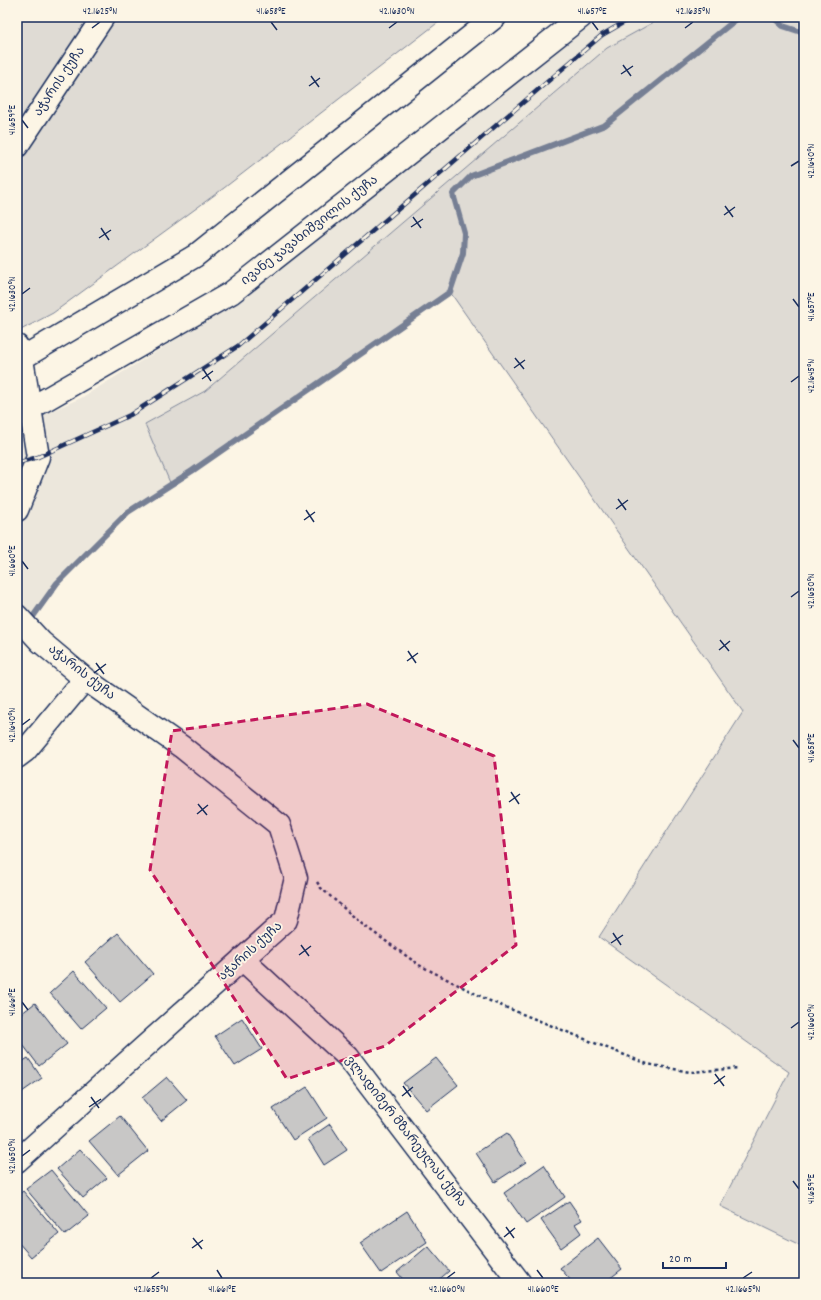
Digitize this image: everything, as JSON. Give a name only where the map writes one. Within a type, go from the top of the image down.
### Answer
[{"type":"street","name":"აჭარის ქუჩა","points":[[17,146],[103,17]]},
{"type":"street","points":[[17,510],[38,457],[24,410],[19,355],[195,256],[495,17]]},
{"type":"street","name":"ივანე ჯავახიშვილის ქუჩა","points":[[24,410],[231,293],[581,17]]},
{"type":"street","name":"აჭარის ქუჩა","points":[[17,616],[42,642],[85,678],[182,747],[280,825],[296,878],[286,920],[17,1161]]},
{"type":"street","points":[[17,757],[25,751],[85,678]]},
{"type":"street","name":"ვლადიმერ მზარეულას ქუჩა","points":[[242,959],[348,1057],[520,1283]]},
{"type":"path","points":[[313,875],[321,888],[362,924],[419,965],[490,1001],[647,1064],[690,1072],[739,1068]]},
{"type":"highlighted area","points":[[367,704],[494,756],[516,945],[385,1046],[287,1079],[150,870],[172,731]]},
{"type":"shaded area","points":[[17,17],[445,17],[224,188],[53,313],[17,332]]},
{"type":"shaded area","points":[[597,17],[663,17],[607,48],[205,391],[145,424],[171,485],[128,512],[57,583],[17,639],[17,426],[81,398],[206,321]]},
{"type":"shaded area","points":[[663,17],[804,17],[804,1247],[720,1206],[789,1072],[599,937],[743,712],[450,292],[171,485],[145,424],[205,391],[607,48]]},
{"type":"building","points":[[118,933],[153,974],[120,1002],[85,962]]},
{"type":"building","points":[[74,971],[106,1008],[81,1029],[50,993]]},
{"type":"building","points":[[35,1003],[67,1044],[39,1066],[17,1037],[17,1017]]},
{"type":"building","points":[[242,1018],[262,1049],[235,1066],[215,1036]]},
{"type":"building","points":[[28,1058],[42,1078],[22,1092],[17,1084],[17,1065]]},
{"type":"building","points":[[436,1058],[458,1085],[426,1110],[403,1083]]},
{"type":"building","points":[[167,1077],[187,1100],[161,1121],[142,1098]]},
{"type":"building","points":[[307,1087],[327,1118],[293,1140],[273,1109]]},
{"type":"building","points":[[120,1116],[148,1151],[118,1175],[89,1141]]},
{"type":"building","points":[[330,1124],[347,1150],[324,1165],[308,1139]]},
{"type":"building","points":[[507,1133],[526,1162],[495,1182],[476,1153]]},
{"type":"building","points":[[80,1149],[107,1178],[83,1198],[57,1169]]},
{"type":"building","points":[[544,1165],[565,1197],[526,1224],[504,1193]]},
{"type":"building","points":[[51,1170],[89,1216],[65,1235],[26,1189]]},
{"type":"building","points":[[23,1191],[59,1234],[31,1257],[17,1241],[17,1196]]},
{"type":"building","points":[[569,1201],[582,1220],[575,1224],[581,1233],[561,1248],[541,1220]]},
{"type":"building","points":[[407,1211],[427,1242],[381,1273],[360,1243]]},
{"type":"building","points":[[598,1238],[622,1269],[604,1283],[573,1283],[560,1268]]},
{"type":"building","points":[[428,1246],[449,1271],[435,1283],[406,1283],[397,1272]]},
{"type":"waterway","points":[[17,639],[57,583],[128,512],[192,471],[450,292],[463,253],[464,233],[453,194],[471,176],[605,125],[739,17]]},
{"type":"waterway","points":[[773,17],[783,26],[804,33]]},
{"type":"railway","points":[[17,463],[38,457],[130,415],[238,346],[602,35],[633,17]]}]
